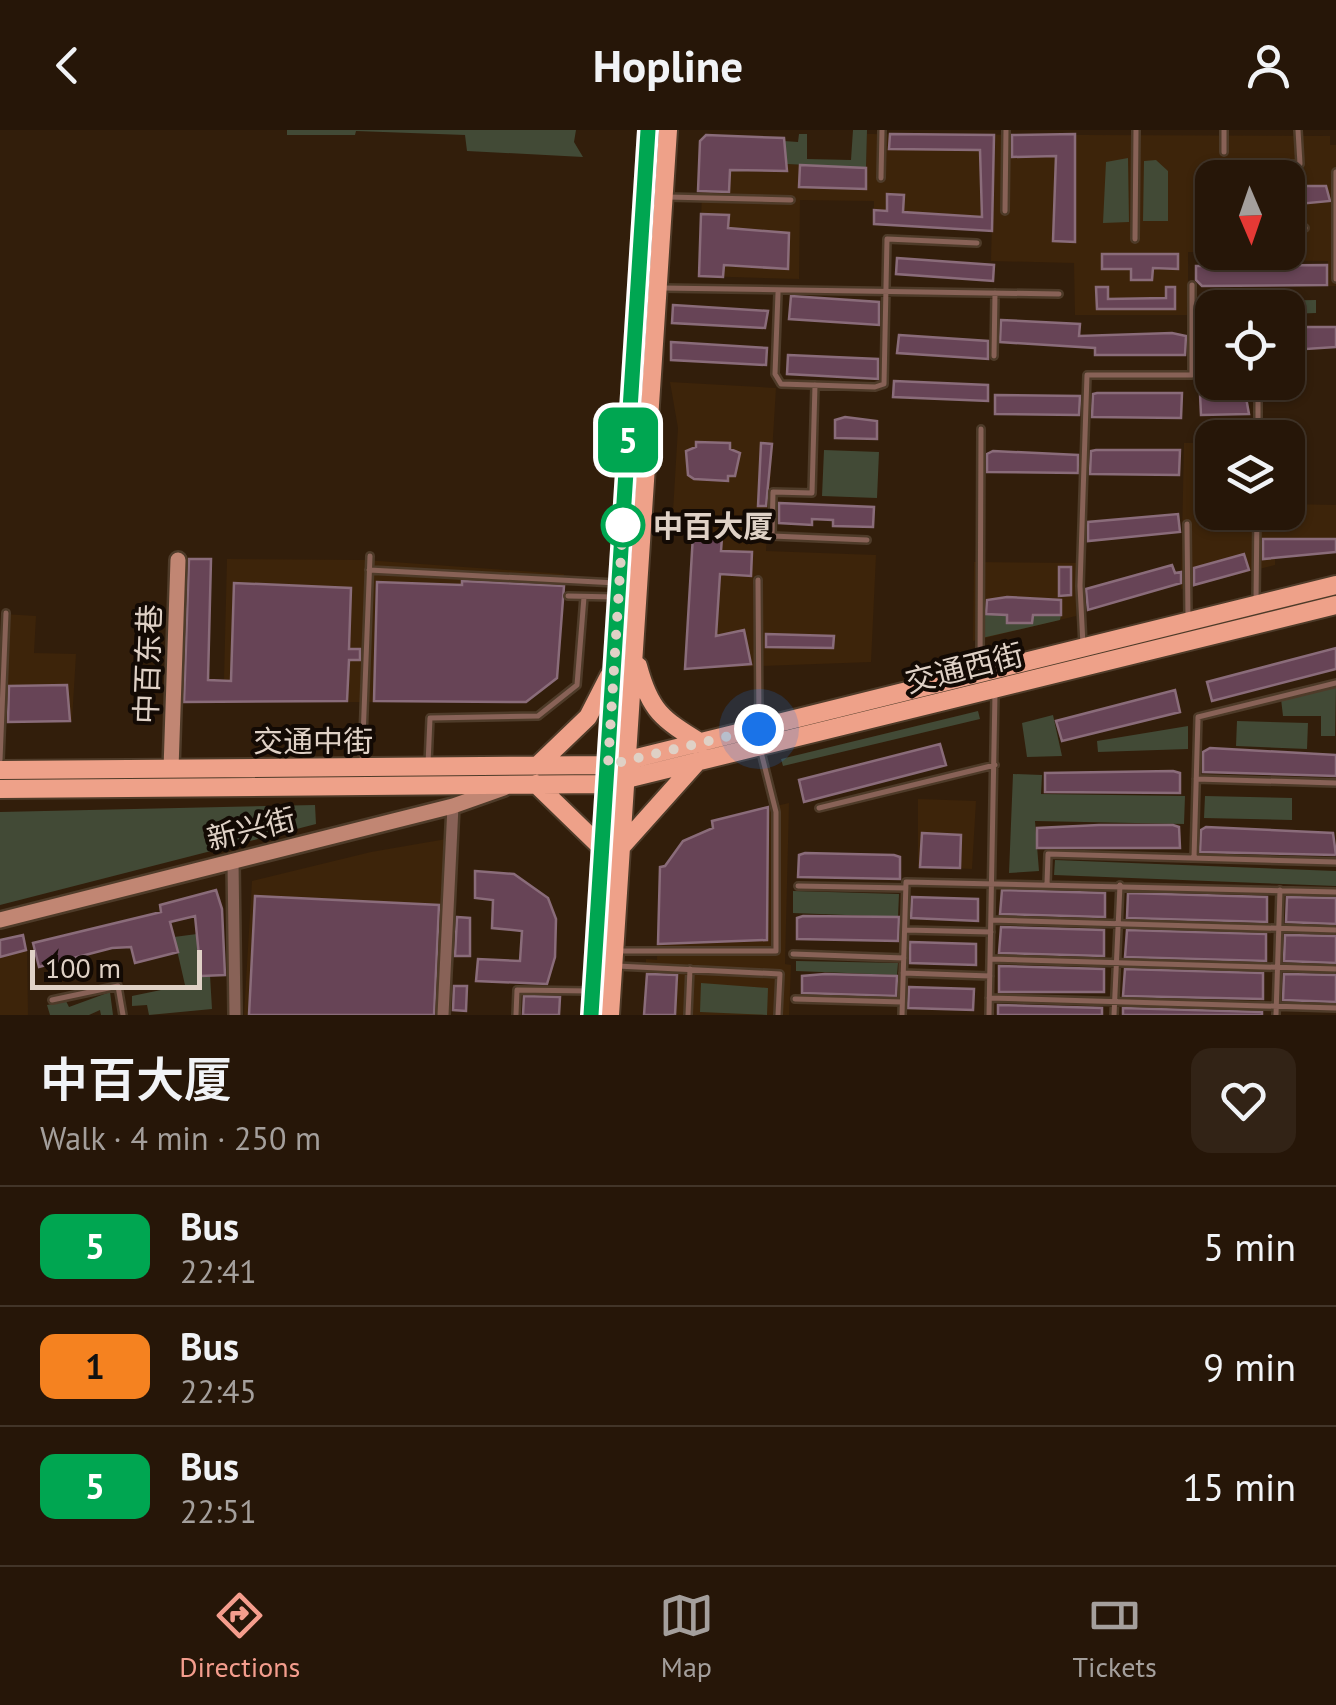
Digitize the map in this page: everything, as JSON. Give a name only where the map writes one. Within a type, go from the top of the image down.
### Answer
[{"type":"main road","points":[[591,1015],[648,130]]},
{"type":"main road","points":[[610,1015],[668,130]]},
{"type":"main road","name":"交通西街","points":[[759,737],[980,674],[1336,585]]},
{"type":"main road","name":"交通西街","points":[[626,769],[994,688],[1336,605]]},
{"type":"main road","points":[[622,846],[700,751],[664,721],[647,700],[634,653]]},
{"type":"main road","points":[[602,848],[536,775],[588,718],[614,667]]},
{"type":"main road","name":"交通中街","points":[[0,770],[428,767],[536,775],[607,774],[626,769]]},
{"type":"main road","name":"交通中街","points":[[0,788],[514,784],[536,775]]},
{"type":"street","name":"中百东巷","points":[[171,769],[178,560]]},
{"type":"street","name":"新兴街","points":[[0,920],[453,806],[514,784]]},
{"type":"street","points":[[444,1015],[453,806]]},
{"type":"street","points":[[233,862],[235,1015]]},
{"type":"lane","points":[[882,130],[882,178]]},
{"type":"lane","points":[[1004,211],[1006,130]]},
{"type":"lane","points":[[1135,239],[1136,130]]},
{"type":"lane","points":[[1224,130],[1224,152]]},
{"type":"lane","points":[[1298,130],[1300,160]]},
{"type":"lane","points":[[1336,172],[1336,279]]},
{"type":"lane","points":[[664,198],[791,200]]},
{"type":"lane","points":[[778,293],[775,374],[781,384],[884,384],[887,239],[977,244]]},
{"type":"lane","points":[[1083,648],[1080,586],[1088,374],[1192,375],[1192,285]]},
{"type":"lane","points":[[658,288],[778,293],[1059,294]]},
{"type":"lane","points":[[994,356],[996,293]]},
{"type":"lane","points":[[815,385],[812,493],[774,492],[772,536],[867,540]]},
{"type":"lane","points":[[980,429],[980,674]]},
{"type":"lane","points":[[1186,524],[1188,622]]},
{"type":"lane","points":[[1256,605],[1257,530]]},
{"type":"lane","points":[[362,768],[370,556]]},
{"type":"lane","points":[[369,570],[619,590]]},
{"type":"lane","points":[[614,958],[776,952],[776,812],[759,737],[758,580]]},
{"type":"lane","points":[[568,596],[619,590]]},
{"type":"lane","points":[[428,767],[430,718],[538,716],[578,685],[584,597]]},
{"type":"lane","points":[[0,760],[6,614]]},
{"type":"lane","points":[[1194,858],[1198,717],[1336,683]]},
{"type":"lane","points":[[989,1015],[996,765],[994,688]]},
{"type":"lane","points":[[819,808],[996,765]]},
{"type":"lane","points":[[1196,779],[1336,783]]},
{"type":"lane","points":[[1047,884],[1048,854],[1336,862]]},
{"type":"lane","points":[[902,1015],[906,882],[1336,892]]},
{"type":"lane","points":[[1114,1015],[1120,885]]},
{"type":"lane","points":[[798,886],[906,888]]},
{"type":"lane","points":[[1276,1015],[1280,890]]},
{"type":"lane","points":[[991,920],[1336,930]]},
{"type":"lane","points":[[904,930],[991,932]]},
{"type":"lane","points":[[794,954],[904,958]]},
{"type":"lane","points":[[614,958],[690,970],[780,974],[778,1015]]},
{"type":"lane","points":[[990,959],[1336,969]]},
{"type":"lane","points":[[688,1015],[690,970]]},
{"type":"lane","points":[[903,973],[990,976]]},
{"type":"lane","points":[[52,1000],[118,986],[122,1015]]},
{"type":"lane","points":[[516,1015],[517,990],[593,991]]},
{"type":"lane","points":[[989,998],[1336,1008]]},
{"type":"lane","points":[[795,999],[902,1002]]},
{"type":"shaded area","points":[[867,134],[1330,136],[1330,145],[1336,145],[1336,286],[1328,286],[1328,261],[1305,261],[1305,160],[1195,160],[1195,252],[1188,252],[1188,315],[1075,315],[1074,263],[991,261],[992,217],[874,210],[874,201],[800,200],[799,279],[699,276],[702,193],[698,192],[703,137],[784,138],[788,164],[866,168]]},
{"type":"shaded area","points":[[670,382],[776,388],[766,551],[876,555],[871,662],[685,669],[693,535],[692,530],[672,528],[678,428]]},
{"type":"shaded area","points":[[1184,443],[1195,443],[1195,530],[1305,530],[1305,504],[1336,505],[1336,552],[1275,555],[1275,565],[1181,589]]},
{"type":"shaded area","points":[[227,559],[364,560],[564,574],[557,678],[526,702],[184,702],[185,680],[224,680]]},
{"type":"shaded area","points":[[974,562],[1077,563],[1076,616],[973,641]]},
{"type":"shaded area","points":[[4,614],[36,616],[34,653],[76,654],[72,721],[0,723]]},
{"type":"shaded area","points":[[918,799],[976,801],[972,869],[918,866]]},
{"type":"shaded area","points":[[789,803],[785,964],[791,965],[789,1015],[644,1015],[646,959],[657,960],[660,867],[665,866],[683,841],[713,828],[712,821]]},
{"type":"shaded area","points":[[458,837],[449,1015],[244,1015],[252,881],[371,852]]},
{"type":"shaded area","points":[[27,950],[28,1015],[0,1015],[0,957]]},
{"type":"green space","points":[[287,130],[576,130],[574,142],[583,157],[467,151],[465,135],[356,131],[355,135],[287,135]]},
{"type":"green space","points":[[853,130],[867,130],[866,168],[787,164],[784,141],[798,142],[799,134],[807,134],[807,159],[851,160]]},
{"type":"green space","points":[[1128,158],[1129,222],[1103,223],[1106,162]]},
{"type":"green space","points":[[1156,160],[1168,171],[1168,221],[1143,221],[1144,161]]},
{"type":"green space","points":[[1305,300],[1316,300],[1316,313],[1305,313]]},
{"type":"green space","points":[[824,450],[879,452],[877,498],[822,496]]},
{"type":"green space","points":[[981,614],[1007,615],[1007,623],[1033,615],[1061,615],[1060,620],[982,638]]},
{"type":"green space","points":[[1336,686],[1335,736],[1321,736],[1321,716],[1283,716],[1281,699]]},
{"type":"green space","points":[[978,711],[980,719],[783,766],[781,759]]},
{"type":"green space","points":[[1053,715],[1062,756],[1027,757],[1022,723]]},
{"type":"green space","points":[[1237,721],[1308,723],[1307,749],[1236,746]]},
{"type":"green space","points":[[1188,726],[1188,749],[1098,752],[1097,741]]},
{"type":"green space","points":[[1013,774],[1042,775],[1041,794],[1185,796],[1184,824],[1035,821],[1039,871],[1009,873]]},
{"type":"green space","points":[[1205,796],[1292,798],[1292,820],[1204,818]]},
{"type":"green space","points":[[315,805],[316,824],[0,905],[0,812]]},
{"type":"green space","points":[[1055,860],[1336,871],[1336,886],[1054,875]]},
{"type":"green space","points":[[793,891],[899,894],[898,917],[793,913]]},
{"type":"green space","points":[[197,934],[201,975],[210,975],[212,1009],[149,1015],[147,1005],[132,1006],[132,996],[185,985],[174,937]]},
{"type":"green space","points":[[796,961],[898,963],[897,975],[796,971]]},
{"type":"green space","points":[[701,983],[768,988],[767,1015],[700,1012]]},
{"type":"green space","points":[[110,992],[113,1015],[101,1015],[100,1010],[89,1015],[50,1015],[47,1005],[66,1001],[69,1007]]},
{"type":"building","points":[[890,134],[994,135],[992,231],[874,224],[874,210],[887,211],[887,194],[904,195],[903,212],[982,217],[980,150],[889,149]]},
{"type":"building","points":[[1075,134],[1075,242],[1053,241],[1056,156],[1012,157],[1012,135]]},
{"type":"building","points":[[706,135],[784,138],[787,171],[730,170],[729,192],[698,191],[700,141]]},
{"type":"building","points":[[800,165],[866,168],[866,189],[799,187]]},
{"type":"building","points":[[1305,186],[1326,186],[1330,201],[1305,203]]},
{"type":"building","points":[[701,214],[729,215],[728,228],[789,233],[788,269],[724,265],[723,277],[699,276]]},
{"type":"building","points":[[1102,254],[1178,254],[1178,269],[1153,268],[1152,280],[1131,280],[1131,269],[1102,269]]},
{"type":"building","points":[[897,258],[994,265],[993,281],[896,274]]},
{"type":"building","points":[[1305,265],[1327,265],[1327,285],[1202,286],[1196,280],[1196,270],[1305,270]]},
{"type":"building","points":[[1096,287],[1108,287],[1108,299],[1166,298],[1166,287],[1175,287],[1175,309],[1097,309]]},
{"type":"building","points":[[791,296],[879,302],[879,325],[789,319]]},
{"type":"building","points":[[673,305],[768,311],[765,328],[672,323]]},
{"type":"building","points":[[1001,320],[1080,324],[1079,336],[1172,333],[1186,336],[1185,355],[1095,355],[1095,348],[1000,342]]},
{"type":"building","points":[[1305,327],[1336,327],[1336,347],[1305,349]]},
{"type":"building","points":[[899,335],[988,341],[988,359],[897,353]]},
{"type":"building","points":[[671,342],[767,348],[766,365],[671,360]]},
{"type":"building","points":[[788,355],[878,359],[878,379],[787,374]]},
{"type":"building","points":[[894,381],[988,385],[988,401],[893,397]]},
{"type":"building","points":[[1182,393],[1181,418],[1092,417],[1093,394]]},
{"type":"building","points":[[995,395],[1080,396],[1079,415],[995,414]]},
{"type":"building","points":[[1200,400],[1246,400],[1249,414],[1201,415]]},
{"type":"building","points":[[845,417],[877,421],[877,439],[835,438],[835,420]]},
{"type":"building","points":[[696,442],[730,443],[730,449],[740,453],[735,476],[728,476],[728,481],[694,479],[688,475],[686,451],[696,447]]},
{"type":"building","points":[[761,443],[772,444],[766,506],[758,506]]},
{"type":"building","points":[[1180,450],[1179,475],[1090,474],[1091,451]]},
{"type":"building","points":[[993,451],[1078,455],[1078,473],[987,472],[987,454]]},
{"type":"building","points":[[779,503],[874,507],[873,527],[833,526],[833,520],[812,519],[812,525],[779,523]]},
{"type":"building","points":[[1178,514],[1180,532],[1088,541],[1088,522]]},
{"type":"building","points":[[693,535],[722,537],[721,551],[752,552],[751,576],[720,574],[716,636],[744,630],[751,664],[685,669]]},
{"type":"building","points":[[1263,539],[1336,539],[1336,552],[1263,559]]},
{"type":"building","points":[[1244,554],[1249,570],[1194,585],[1194,568]]},
{"type":"building","points":[[189,559],[211,559],[208,680],[231,681],[234,583],[351,588],[349,649],[360,649],[360,660],[349,660],[347,701],[184,702]]},
{"type":"building","points":[[1172,565],[1175,573],[1181,572],[1181,583],[1088,610],[1086,589]]},
{"type":"building","points":[[1059,567],[1071,567],[1071,595],[1059,596]]},
{"type":"building","points":[[462,581],[564,586],[557,678],[526,702],[374,701],[377,582],[462,585]]},
{"type":"building","points":[[987,600],[1061,600],[1061,615],[1033,615],[1032,623],[1007,623],[1007,615],[986,614]]},
{"type":"building","points":[[766,634],[834,636],[833,648],[766,647]]},
{"type":"building","points":[[1336,648],[1336,669],[1212,701],[1207,682]]},
{"type":"building","points":[[67,685],[70,721],[8,722],[9,686]]},
{"type":"building","points":[[1175,690],[1180,712],[1062,741],[1056,721]]},
{"type":"building","points":[[940,744],[946,765],[804,802],[799,780]]},
{"type":"building","points":[[1210,748],[1336,755],[1336,776],[1203,772],[1203,752]]},
{"type":"building","points":[[1045,773],[1180,773],[1180,793],[1045,792]]},
{"type":"building","points":[[768,807],[767,940],[658,944],[660,867],[665,866],[683,841],[713,828],[712,821]]},
{"type":"building","points":[[1173,825],[1179,827],[1180,848],[1037,848],[1037,828]]},
{"type":"building","points":[[1206,827],[1333,833],[1336,855],[1200,852],[1201,830]]},
{"type":"building","points":[[922,833],[961,835],[960,868],[920,867]]},
{"type":"building","points":[[799,855],[894,855],[900,857],[900,879],[798,877]]},
{"type":"building","points":[[475,871],[514,874],[548,898],[556,919],[555,957],[547,984],[476,981],[478,959],[520,961],[522,931],[492,928],[493,900],[475,898]]},
{"type":"building","points":[[216,890],[222,909],[225,975],[201,976],[195,916],[170,922],[178,952],[135,963],[131,947],[112,948],[39,967],[33,943],[161,912],[160,905]]},
{"type":"building","points":[[1002,890],[1105,893],[1105,917],[1000,914]]},
{"type":"building","points":[[1128,893],[1267,897],[1267,922],[1127,918]]},
{"type":"building","points":[[255,896],[439,905],[434,1015],[249,1015]]},
{"type":"building","points":[[912,897],[978,899],[978,921],[911,918]]},
{"type":"building","points":[[1287,897],[1336,898],[1336,924],[1286,922]]},
{"type":"building","points":[[457,917],[470,918],[470,956],[455,956]]},
{"type":"building","points":[[899,917],[898,941],[797,939],[797,918]]},
{"type":"building","points":[[1001,927],[1104,930],[1104,956],[999,953]]},
{"type":"building","points":[[1127,930],[1266,934],[1266,961],[1125,957]]},
{"type":"building","points":[[23,935],[26,950],[0,957],[0,940]]},
{"type":"building","points":[[1285,935],[1336,936],[1336,963],[1284,961]]},
{"type":"building","points":[[910,942],[976,944],[976,965],[910,963]]},
{"type":"building","points":[[999,966],[1104,969],[1104,992],[999,992]]},
{"type":"building","points":[[1125,969],[1263,973],[1263,999],[1123,996]]},
{"type":"building","points":[[647,974],[677,975],[675,1015],[644,1015]]},
{"type":"building","points":[[1284,974],[1336,975],[1336,1002],[1283,1000]]},
{"type":"building","points":[[802,976],[897,976],[896,996],[802,993]]},
{"type":"building","points":[[454,986],[467,986],[466,1011],[453,1010]]},
{"type":"building","points":[[909,987],[974,989],[973,1010],[908,1008]]},
{"type":"building","points":[[524,996],[560,997],[559,1015],[523,1015]]},
{"type":"building","points":[[998,1005],[1102,1008],[1102,1015],[998,1015]]},
{"type":"building","points":[[1123,1008],[1262,1012],[1262,1015],[1123,1015]]},
{"type":"bus line","name":"5","points":[[591,1015],[648,130]]},
{"type":"place","name":"中百大厦","points":[[623,525]]},
{"type":"route","points":[[623,525],[624,508],[608,765],[759,729]]}]
